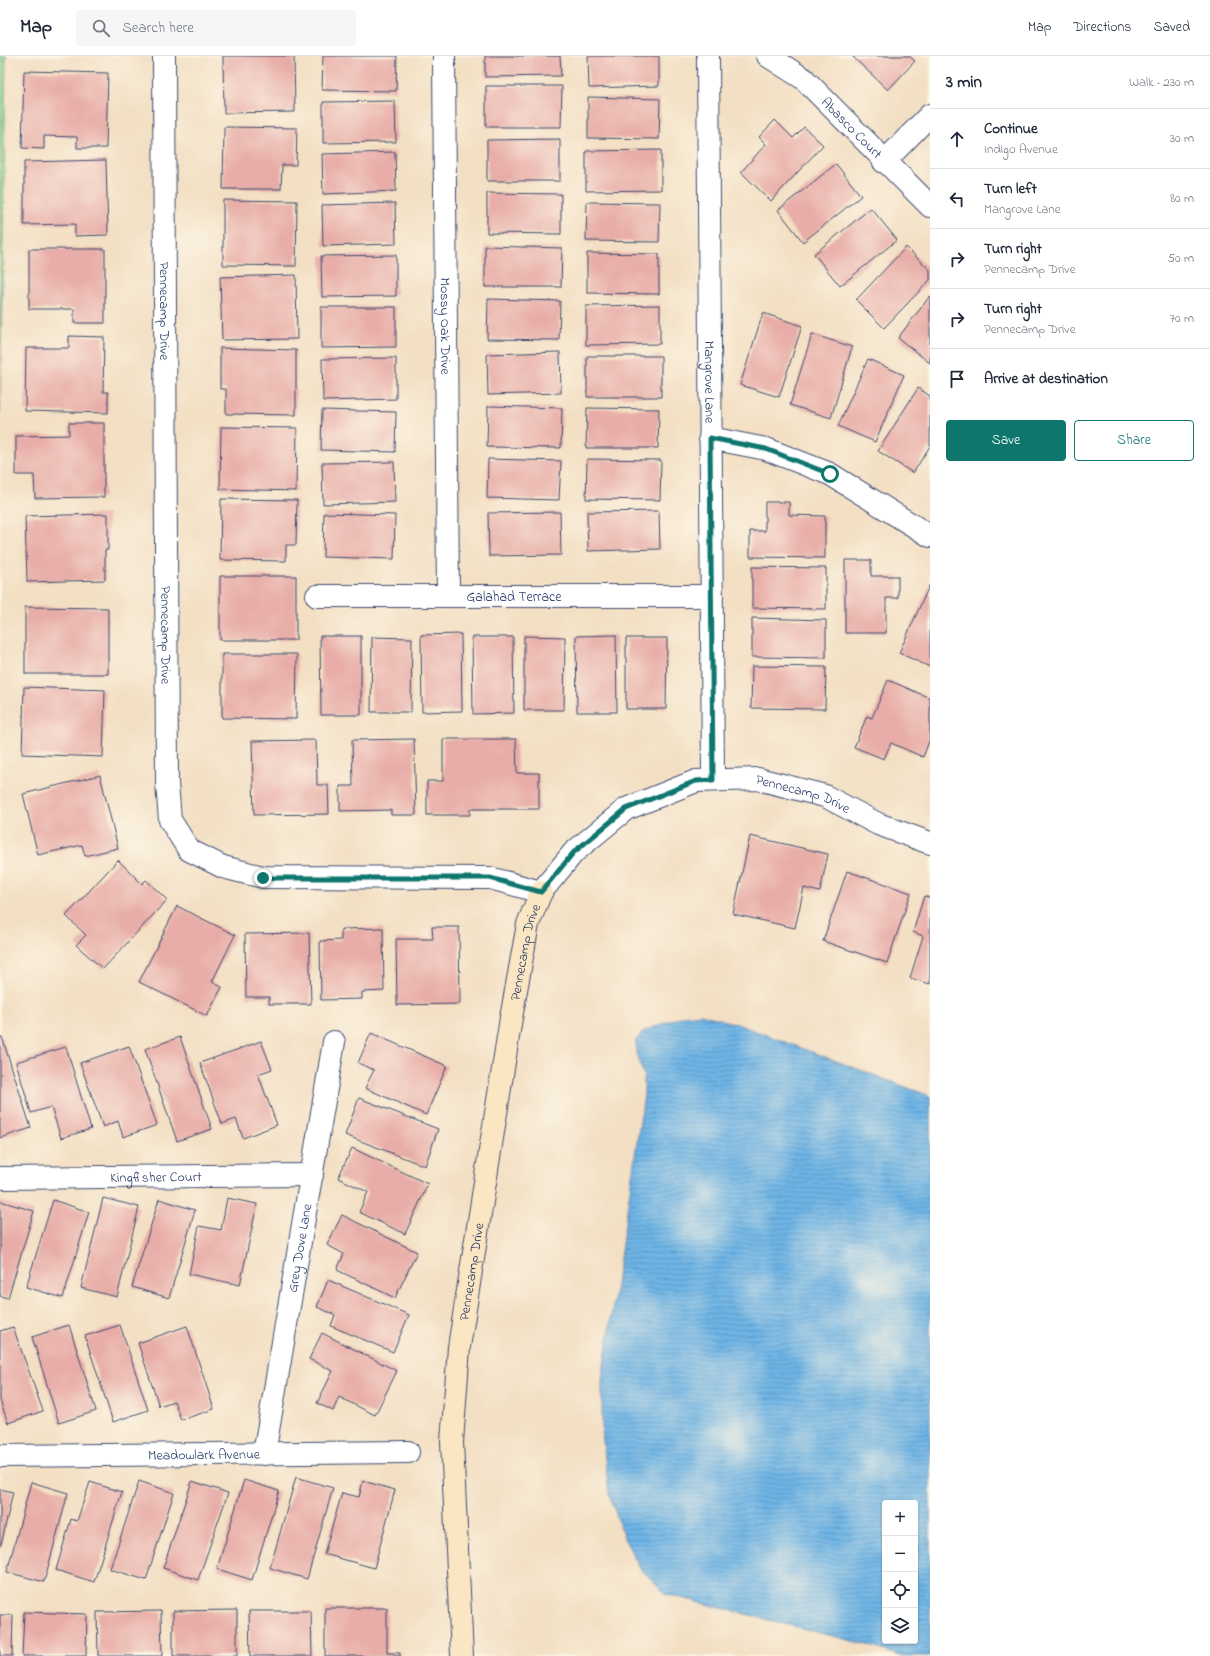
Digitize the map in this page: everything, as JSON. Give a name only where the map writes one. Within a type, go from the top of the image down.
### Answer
[{"type":"street","name":"Pennecamp Drive","points":[[164,56],[167,775],[170,820],[189,850],[224,868],[263,878],[490,878],[541,892]]},
{"type":"street","name":"Mossy Oak Drive","points":[[444,56],[448,596]]},
{"type":"street","name":"Mangrove Lane","points":[[708,56],[713,780]]},
{"type":"street","name":"Abasco Court","points":[[768,56],[804,79],[884,162],[930,206]]},
{"type":"street","points":[[884,162],[930,115]]},
{"type":"street","points":[[710,438],[766,449],[830,474],[930,536]]},
{"type":"street","name":"Galahad Terrace","points":[[317,596],[712,596]]},
{"type":"street","name":"Pennecamp Drive","points":[[462,1656],[452,1442],[458,1348],[511,1018],[528,924],[541,892],[574,852],[626,809],[696,781],[758,779],[825,796],[878,824],[930,843]]},
{"type":"street","name":"Grey Dove Lane","points":[[264,1454],[334,1042]]},
{"type":"street","name":"Kingfisher Court","points":[[0,1178],[312,1175]]},
{"type":"street","name":"Meadowlark Avenue","points":[[0,1456],[408,1452]]},
{"type":"green space","points":[[0,56],[6,56],[0,413]]},
{"type":"water","points":[[700,1014],[734,1023],[930,1096],[930,1656],[900,1656],[864,1644],[666,1594],[640,1568],[625,1540],[609,1494],[602,1431],[602,1380],[644,1095],[644,1076],[636,1053],[636,1040],[644,1031],[683,1016]]},
{"type":"building","points":[[223,56],[294,56],[295,112],[224,113]]},
{"type":"building","points":[[323,56],[397,56],[396,91],[322,90]]},
{"type":"building","points":[[485,56],[560,56],[561,76],[485,77]]},
{"type":"building","points":[[588,56],[659,56],[659,86],[589,88]]},
{"type":"building","points":[[852,56],[909,56],[915,61],[888,90]]},
{"type":"building","points":[[24,71],[108,73],[106,148],[77,148],[77,137],[44,136],[44,149],[22,148]]},
{"type":"building","points":[[486,86],[562,86],[561,127],[486,127]]},
{"type":"building","points":[[588,97],[660,99],[659,139],[588,138]]},
{"type":"building","points":[[395,101],[396,142],[323,143],[323,102]]},
{"type":"building","points":[[775,120],[793,138],[804,127],[823,145],[771,201],[741,172],[766,144],[759,137]]},
{"type":"building","points":[[224,127],[297,128],[296,165],[282,165],[281,189],[223,189]]},
{"type":"building","points":[[560,139],[560,181],[487,181],[487,140]]},
{"type":"building","points":[[661,150],[661,190],[586,191],[586,151]]},
{"type":"building","points":[[395,152],[396,191],[323,194],[322,154]]},
{"type":"building","points":[[106,160],[108,235],[75,236],[75,224],[24,225],[24,162]]},
{"type":"building","points":[[836,164],[861,196],[803,242],[778,210]]},
{"type":"building","points":[[487,193],[561,194],[561,234],[487,233]]},
{"type":"building","points":[[223,200],[297,201],[296,266],[223,265]]},
{"type":"building","points":[[587,202],[660,203],[659,242],[586,241]]},
{"type":"building","points":[[395,203],[396,244],[323,246],[322,205]]},
{"type":"building","points":[[871,208],[897,240],[840,286],[814,254]]},
{"type":"building","points":[[485,246],[562,248],[561,287],[485,287]]},
{"type":"building","points":[[906,247],[930,270],[930,280],[884,328],[856,300]]},
{"type":"building","points":[[29,249],[105,249],[105,323],[74,323],[74,309],[29,309]]},
{"type":"building","points":[[587,253],[659,254],[659,294],[587,293]]},
{"type":"building","points":[[396,255],[396,296],[322,297],[321,256]]},
{"type":"building","points":[[296,275],[297,339],[222,340],[220,277]]},
{"type":"building","points":[[930,296],[930,363],[898,338]]},
{"type":"building","points":[[488,299],[560,301],[559,340],[487,339]]},
{"type":"building","points":[[660,305],[660,344],[586,345],[586,306]]},
{"type":"building","points":[[321,307],[396,307],[396,347],[321,348]]},
{"type":"building","points":[[763,313],[802,326],[779,397],[740,385]]},
{"type":"building","points":[[812,334],[852,347],[831,418],[790,405]]},
{"type":"building","points":[[69,336],[104,337],[103,392],[108,392],[108,413],[25,411],[26,348],[69,348]]},
{"type":"building","points":[[220,348],[296,350],[296,415],[226,414],[226,389],[220,389]]},
{"type":"building","points":[[560,352],[561,393],[488,395],[487,354]]},
{"type":"building","points":[[587,356],[661,356],[661,397],[587,397]]},
{"type":"building","points":[[396,358],[396,399],[323,401],[322,359]]},
{"type":"building","points":[[868,359],[904,375],[875,442],[838,426]]},
{"type":"building","points":[[918,388],[930,396],[930,446],[913,473],[878,451]]},
{"type":"building","points":[[488,406],[562,408],[561,448],[487,447]]},
{"type":"building","points":[[587,408],[659,409],[658,448],[586,448]]},
{"type":"building","points":[[322,410],[396,412],[395,452],[321,450]]},
{"type":"building","points":[[69,423],[104,423],[104,497],[35,498],[34,475],[16,475],[16,436],[69,435]]},
{"type":"building","points":[[221,427],[297,428],[296,491],[220,489]]},
{"type":"building","points":[[488,459],[561,461],[559,500],[487,498]]},
{"type":"building","points":[[587,459],[661,460],[660,500],[586,499]]},
{"type":"building","points":[[394,462],[395,502],[323,504],[322,463]]},
{"type":"building","points":[[221,499],[297,500],[296,545],[286,545],[286,561],[220,560]]},
{"type":"building","points":[[765,502],[789,502],[789,515],[825,516],[825,558],[750,557],[750,531],[765,531]]},
{"type":"building","points":[[659,511],[660,549],[588,551],[587,512]]},
{"type":"building","points":[[560,512],[561,555],[489,556],[488,513]]},
{"type":"building","points":[[324,513],[395,515],[394,559],[323,557]]},
{"type":"building","points":[[108,514],[108,550],[105,550],[105,580],[27,582],[25,516]]},
{"type":"building","points":[[845,560],[871,560],[871,576],[898,576],[898,598],[886,598],[886,633],[845,633]]},
{"type":"building","points":[[752,567],[826,568],[826,609],[752,608]]},
{"type":"building","points":[[220,576],[296,576],[296,640],[220,640]]},
{"type":"building","points":[[930,584],[930,667],[899,653]]},
{"type":"building","points":[[25,607],[108,608],[108,674],[25,674]]},
{"type":"building","points":[[752,618],[826,620],[826,658],[752,657]]},
{"type":"building","points":[[461,634],[462,711],[422,712],[421,635]]},
{"type":"building","points":[[616,635],[617,712],[577,712],[576,636]]},
{"type":"building","points":[[320,636],[361,636],[361,715],[321,715]]},
{"type":"building","points":[[524,636],[565,637],[564,710],[524,710]]},
{"type":"building","points":[[372,637],[412,638],[411,712],[371,712]]},
{"type":"building","points":[[472,637],[513,637],[514,713],[473,714]]},
{"type":"building","points":[[626,638],[667,638],[666,709],[626,709]]},
{"type":"building","points":[[222,654],[297,654],[296,719],[222,718]]},
{"type":"building","points":[[752,666],[826,667],[825,709],[751,708]]},
{"type":"building","points":[[888,680],[930,698],[930,739],[923,757],[891,743],[884,759],[854,747],[867,716],[872,718]]},
{"type":"building","points":[[24,687],[105,690],[103,757],[22,754]]},
{"type":"building","points":[[414,739],[416,815],[391,815],[391,810],[340,811],[340,786],[353,786],[352,740]]},
{"type":"building","points":[[443,739],[516,739],[517,773],[539,773],[539,809],[470,809],[470,815],[427,815],[427,781],[443,781]]},
{"type":"building","points":[[316,740],[317,785],[328,785],[329,814],[254,815],[252,741]]},
{"type":"building","points":[[100,775],[118,848],[85,856],[82,845],[38,855],[23,794]]},
{"type":"building","points":[[750,836],[828,854],[820,892],[804,888],[795,928],[733,914]]},
{"type":"building","points":[[118,860],[142,884],[146,880],[167,900],[103,969],[76,945],[86,935],[66,916]]},
{"type":"building","points":[[847,871],[911,893],[887,963],[823,941]]},
{"type":"building","points":[[924,896],[930,898],[930,984],[910,978],[923,936],[913,932]]},
{"type":"building","points":[[177,906],[235,935],[212,982],[222,987],[207,1016],[139,982]]},
{"type":"building","points":[[432,927],[459,927],[460,1004],[397,1005],[396,939],[433,939]]},
{"type":"building","points":[[383,928],[384,991],[362,992],[362,999],[321,1000],[320,941],[341,940],[341,929]]},
{"type":"building","points":[[309,933],[311,1004],[269,1004],[269,997],[246,997],[245,934]]},
{"type":"building","points":[[371,1033],[447,1066],[426,1115],[365,1088],[374,1070],[358,1063]]},
{"type":"building","points":[[0,1037],[2,1037],[31,1128],[0,1138]]},
{"type":"building","points":[[180,1037],[212,1129],[177,1141],[145,1049]]},
{"type":"building","points":[[261,1041],[272,1069],[258,1074],[277,1125],[243,1138],[236,1119],[222,1124],[200,1063]]},
{"type":"building","points":[[129,1046],[157,1125],[123,1137],[118,1121],[103,1127],[80,1063]]},
{"type":"building","points":[[66,1047],[91,1129],[61,1138],[51,1107],[31,1113],[16,1062]]},
{"type":"building","points":[[359,1098],[438,1129],[425,1166],[345,1135]]},
{"type":"building","points":[[352,1148],[428,1184],[405,1234],[359,1212],[368,1192],[338,1178]]},
{"type":"building","points":[[103,1198],[139,1207],[117,1297],[81,1288]]},
{"type":"building","points":[[227,1198],[257,1204],[240,1285],[189,1274],[199,1226],[221,1230]]},
{"type":"building","points":[[159,1199],[195,1210],[169,1298],[132,1287]]},
{"type":"building","points":[[53,1200],[89,1212],[63,1298],[26,1287]]},
{"type":"building","points":[[0,1201],[34,1211],[8,1298],[0,1296]]},
{"type":"building","points":[[342,1215],[417,1252],[395,1298],[337,1270],[344,1254],[327,1245]]},
{"type":"building","points":[[328,1280],[409,1315],[393,1352],[331,1326],[335,1315],[317,1307]]},
{"type":"building","points":[[69,1325],[96,1411],[59,1423],[32,1337]]},
{"type":"building","points":[[120,1325],[148,1410],[113,1422],[85,1336]]},
{"type":"building","points":[[187,1326],[214,1409],[181,1420],[174,1401],[159,1406],[138,1343]]},
{"type":"building","points":[[13,1327],[43,1411],[8,1423],[0,1400],[0,1331]]},
{"type":"building","points":[[322,1333],[397,1371],[375,1415],[339,1397],[333,1411],[317,1403],[333,1371],[309,1359]]},
{"type":"building","points":[[296,1477],[333,1488],[307,1579],[270,1568]]},
{"type":"building","points":[[244,1480],[279,1491],[252,1580],[217,1569]]},
{"type":"building","points":[[139,1481],[174,1493],[146,1580],[110,1569]]},
{"type":"building","points":[[192,1481],[228,1493],[198,1580],[163,1568]]},
{"type":"building","points":[[363,1481],[395,1490],[374,1568],[324,1554],[342,1493],[359,1497]]},
{"type":"building","points":[[31,1482],[68,1493],[44,1582],[7,1572]]},
{"type":"building","points":[[90,1482],[122,1492],[94,1582],[56,1570],[71,1519],[77,1521]]},
{"type":"building","points":[[0,1489],[13,1492],[1,1545],[0,1545]]},
{"type":"building","points":[[325,1608],[387,1608],[387,1653],[400,1653],[400,1656],[325,1656]]},
{"type":"building","points":[[237,1610],[237,1656],[173,1656],[173,1611]]},
{"type":"building","points":[[161,1611],[162,1656],[98,1656],[97,1612]]},
{"type":"building","points":[[249,1611],[311,1611],[312,1656],[250,1656]]},
{"type":"building","points":[[24,1612],[87,1614],[86,1656],[22,1656]]},
{"type":"building","points":[[0,1615],[13,1615],[12,1656],[0,1656]]},
{"type":"route","points":[[263,878],[490,878],[541,892],[574,852],[626,809],[696,781],[713,780],[710,438],[766,449],[830,474]]}]
